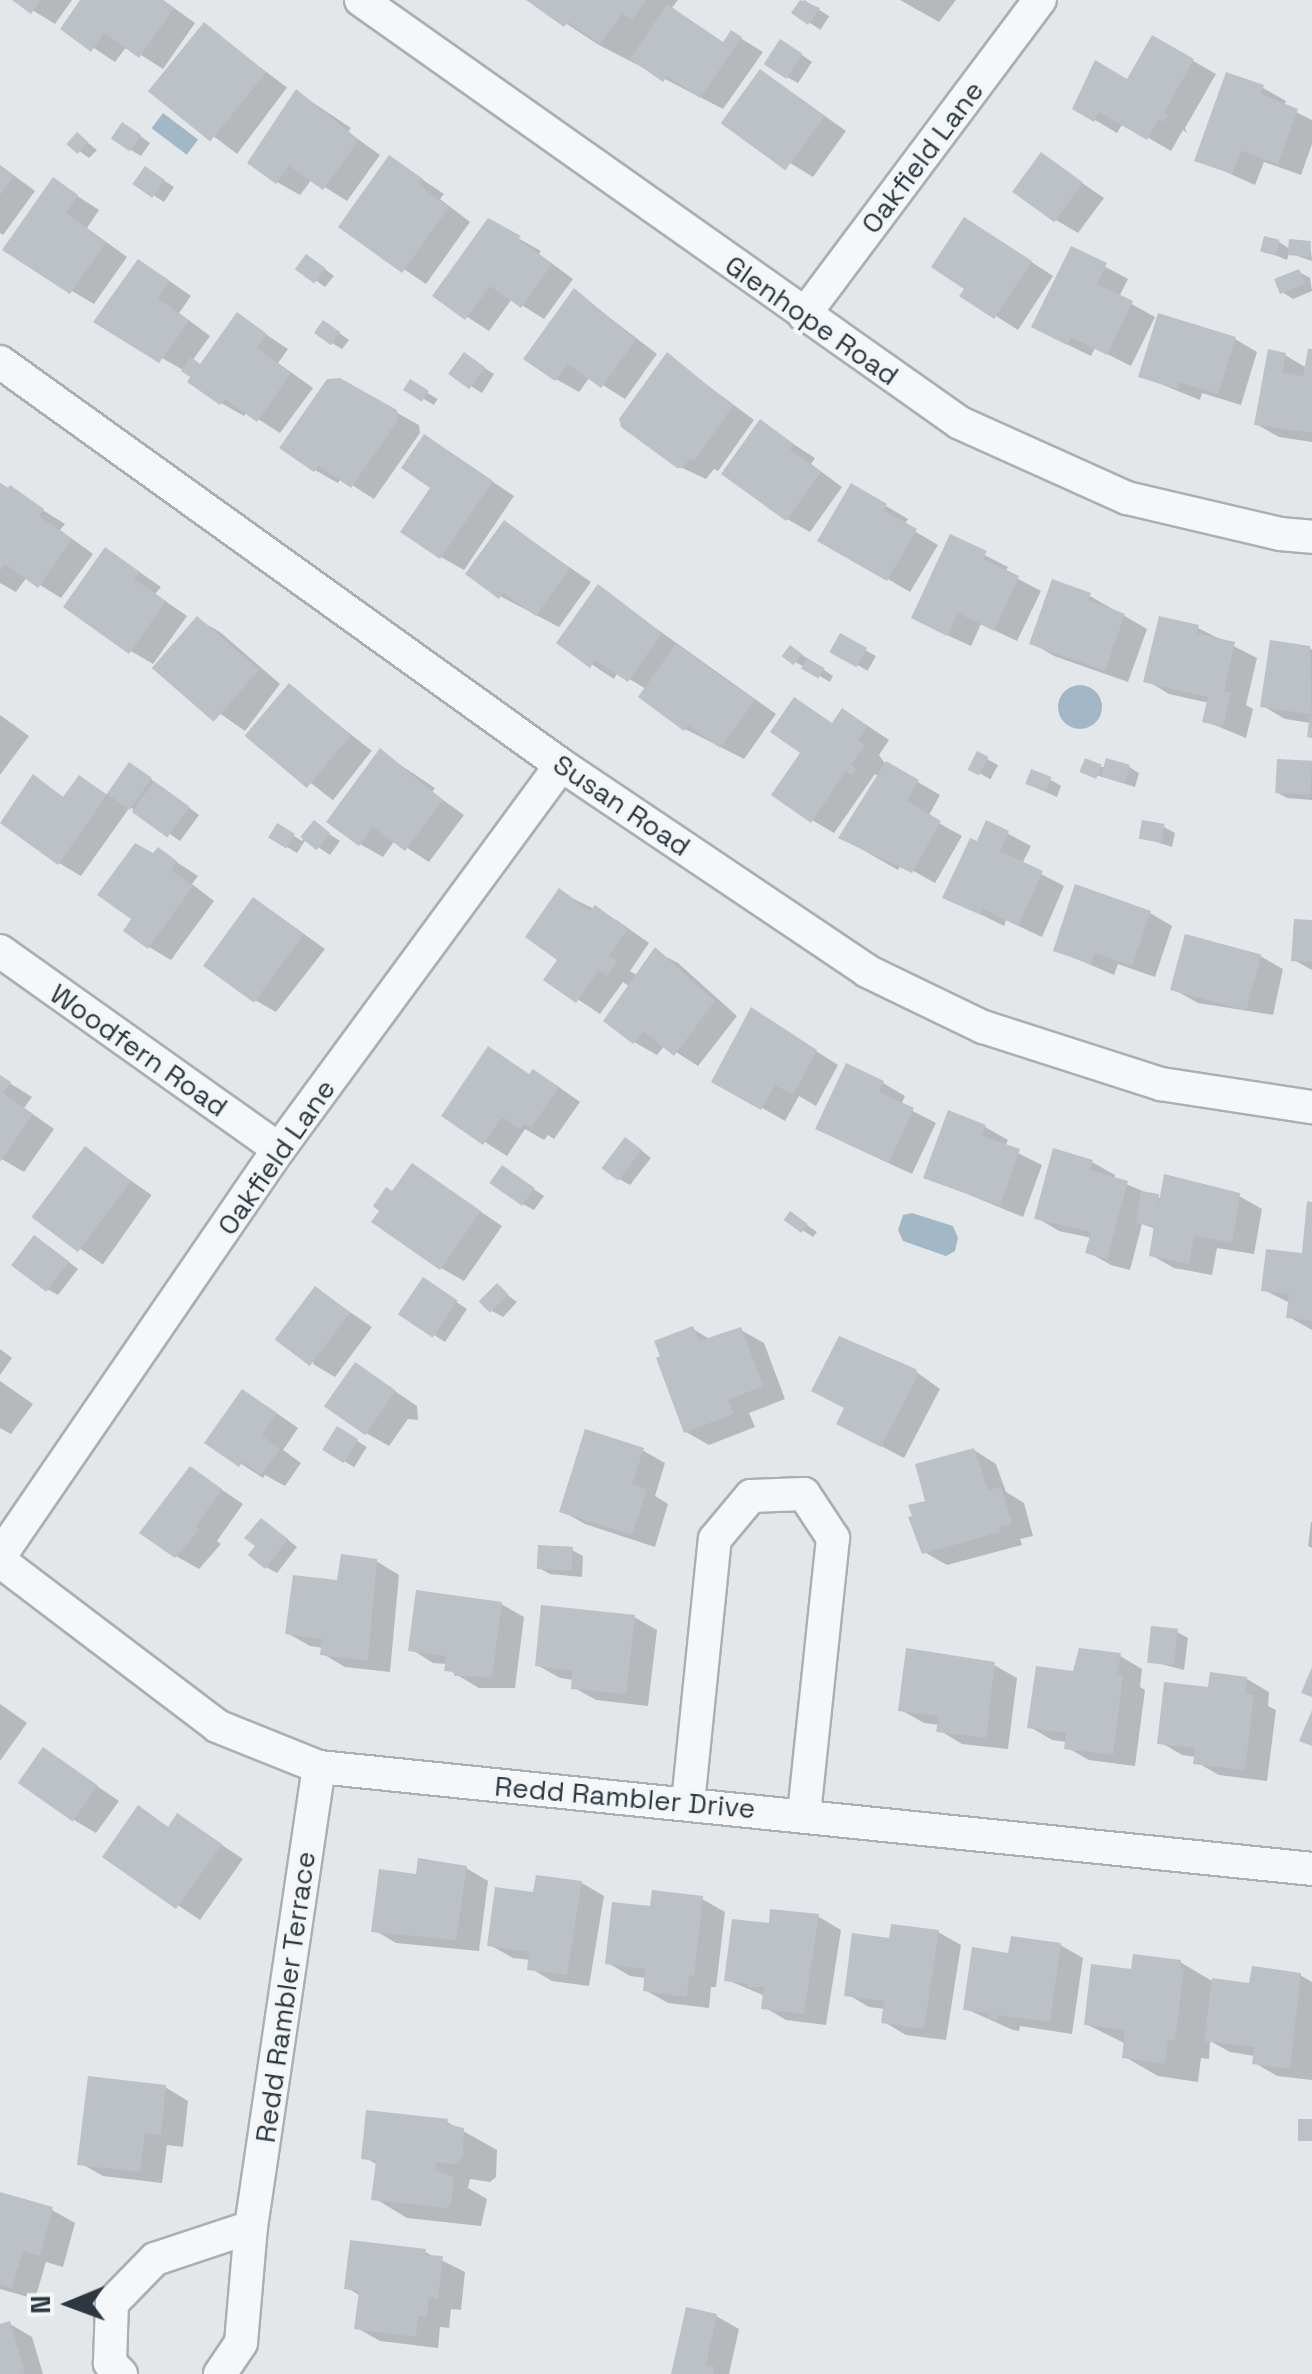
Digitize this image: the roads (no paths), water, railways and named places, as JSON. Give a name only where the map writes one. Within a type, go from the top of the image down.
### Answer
[{"type":"street","name":"Glenhope Road","points":[[361,0],[960,423],[1127,498],[1280,534],[1312,537]]},
{"type":"street","name":"Oakfield Lane","points":[[804,314],[1040,0]]},
{"type":"street","name":"Susan Road","points":[[0,362],[562,765],[868,971],[983,1027],[1161,1084],[1312,1108]]},
{"type":"street","name":"Oakfield Lane","points":[[0,1558],[279,1149],[562,765]]},
{"type":"street","name":"Woodfern Road","points":[[0,951],[279,1149]]},
{"type":"street","points":[[688,1802],[715,1539],[751,1496],[804,1494],[833,1538],[804,1814]]},
{"type":"street","name":"Redd Rambler Drive","points":[[0,1558],[217,1726],[318,1767],[1312,1869]]},
{"type":"street","name":"Redd Rambler Terrace","points":[[220,2374],[241,2343],[251,2226],[318,1767]]},
{"type":"street","points":[[121,2374],[110,2363],[112,2303],[155,2259],[251,2226]]},
{"type":"water","points":[[163,113],[198,139],[187,155],[152,128]]},
{"type":"water","points":[[1080,685],[1096,691],[1102,707],[1096,723],[1080,729],[1064,723],[1058,707],[1064,691]]},
{"type":"water","points":[[912,1213],[953,1226],[958,1238],[955,1251],[946,1256],[903,1241],[898,1230],[903,1215]]}]
